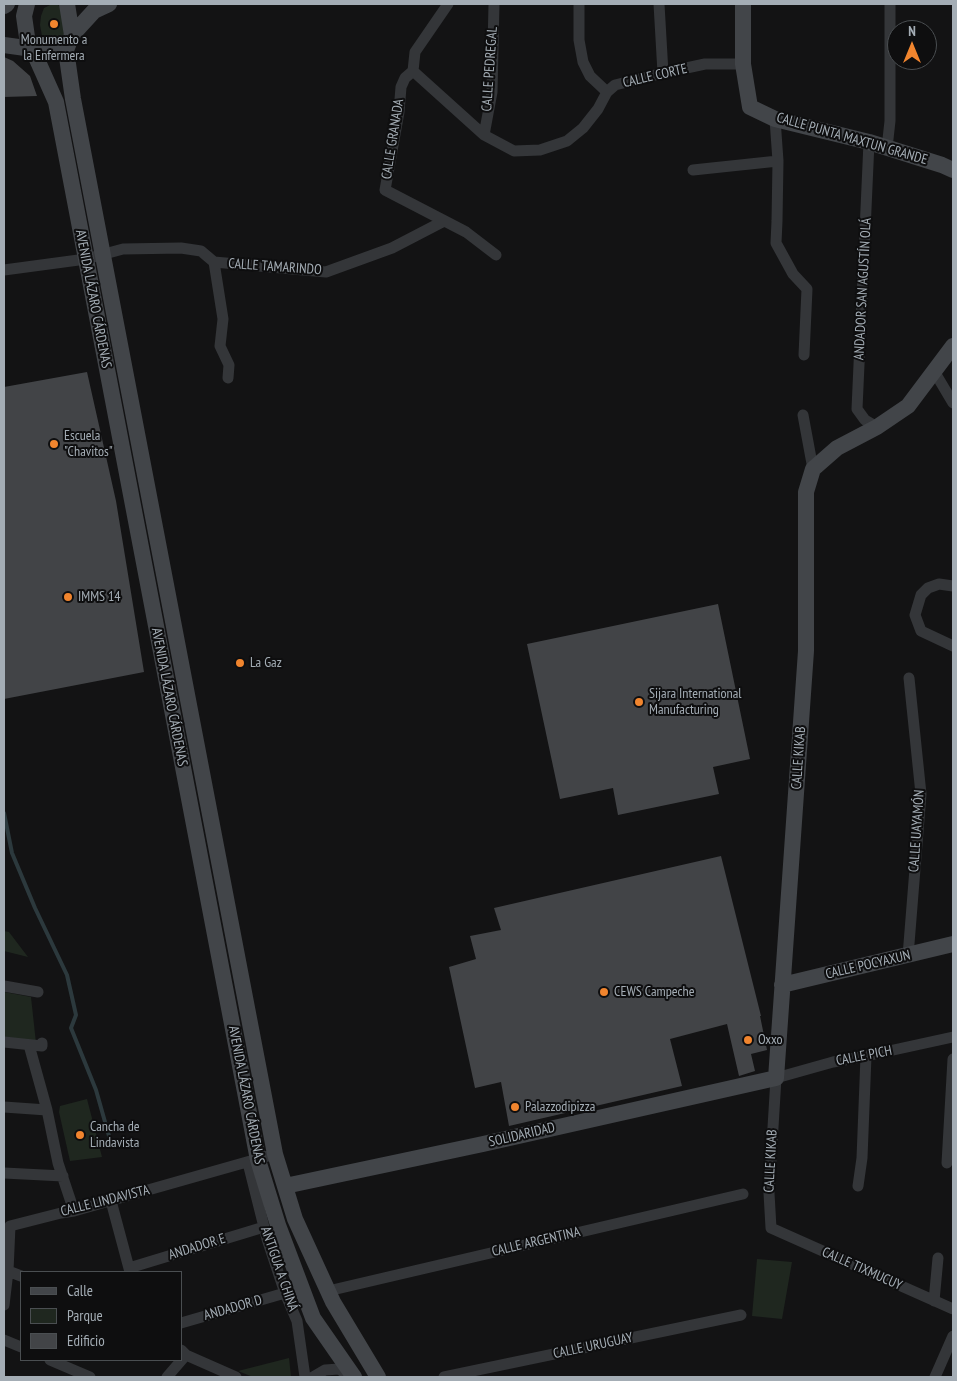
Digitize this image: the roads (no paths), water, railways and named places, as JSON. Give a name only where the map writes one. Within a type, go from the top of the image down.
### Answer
[{"type":"main road","name":"AVENIDA LÁZARO CÁRDENAS","points":[[27,4],[24,16],[27,37],[56,102],[137,527],[253,1161],[267,1191],[313,1318],[353,1377]]},
{"type":"main road","points":[[4,45],[54,52],[69,43],[94,11],[108,4]]},
{"type":"main road","points":[[743,4],[743,64]]},
{"type":"main road","name":"AVENIDA LÁZARO CÁRDENAS","points":[[67,6],[73,99],[275,1154],[295,1219],[328,1291],[378,1377]]},
{"type":"main road","points":[[67,6],[94,11]]},
{"type":"main road","name":"CALLE PUNTA MAXTUN GRANDE","points":[[743,64],[750,107],[774,119],[869,142],[953,170]]},
{"type":"main road","points":[[813,469],[837,448],[877,427],[908,406],[953,346]]},
{"type":"main road","name":"CALLE KIKAB","points":[[776,1078],[806,651],[806,492],[813,469]]},
{"type":"main road","points":[[137,527],[154,524]]},
{"type":"main road","points":[[155,625],[173,621]]},
{"type":"main road","name":"CALLE POCYAXUN","points":[[782,985],[953,944]]},
{"type":"main road","name":"SOLIDARIDAD","points":[[285,1186],[483,1144],[776,1078]]},
{"type":"street","name":"CALLE GRANADA","points":[[448,4],[416,52],[413,71],[405,78],[401,87],[399,112],[385,190],[466,232],[496,255]]},
{"type":"street","name":"CALLE PEDREGAL","points":[[484,135],[492,92],[494,4]]},
{"type":"street","points":[[579,4],[579,40],[583,62],[590,76],[607,92]]},
{"type":"street","points":[[659,4],[662,73]]},
{"type":"street","points":[[887,148],[890,121],[890,4]]},
{"type":"street","name":"CALLE CORTE","points":[[413,71],[484,135],[514,151],[540,150],[567,141],[583,128],[598,109],[607,92],[615,85],[704,64],[743,64]]},
{"type":"street","points":[[774,119],[778,161],[776,243],[793,274],[807,289],[804,355]]},
{"type":"street","name":"ANDADOR SAN AGUSTÍN OLÁ","points":[[869,142],[857,409],[865,420],[877,427]]},
{"type":"street","points":[[693,170],[778,161]]},
{"type":"street","name":"CALLE TAMARINDO","points":[[4,270],[86,259],[123,249],[181,248],[201,251],[214,262],[326,272],[392,248],[444,221]]},
{"type":"street","name":"CALLE TAMARINDO","points":[[214,262],[223,319],[220,346],[229,364],[228,378]]},
{"type":"street","points":[[953,357],[936,369],[953,403]]},
{"type":"street","points":[[803,415],[813,469]]},
{"type":"street","points":[[953,586],[939,584],[928,588],[921,595],[915,615],[921,631],[953,646]]},
{"type":"street","name":"CALLE UAYAMÓN","points":[[908,956],[921,794],[909,678]]},
{"type":"street","points":[[4,986],[38,992]]},
{"type":"street","name":"CALLE PICH","points":[[776,1078],[833,1062],[953,1037]]},
{"type":"street","points":[[4,1042],[42,1046],[42,1043]]},
{"type":"street","points":[[29,1044],[47,1110],[58,1163],[74,1211]]},
{"type":"street","points":[[858,1186],[862,1158],[866,1056]]},
{"type":"street","points":[[947,1164],[953,1060]]},
{"type":"street","name":"CALLE KIKAB","points":[[771,1228],[769,1193],[776,1078]]},
{"type":"street","points":[[4,1107],[47,1110]]},
{"type":"street","name":"CALLE LINDAVISTA","points":[[4,1305],[8,1271],[7,1232],[10,1226],[111,1201],[275,1154]]},
{"type":"street","name":"ANTIGUA A CHINÁ","points":[[253,1161],[264,1227],[285,1292],[297,1321],[305,1377]]},
{"type":"street","points":[[4,1172],[62,1176]]},
{"type":"street","name":"SOLIDARIDAD","points":[[267,1191],[285,1186]]},
{"type":"street","name":"CALLE ARGENTINA","points":[[328,1291],[743,1194]]},
{"type":"street","points":[[111,1201],[130,1270]]},
{"type":"street","name":"ANDADOR E","points":[[130,1270],[264,1227]]},
{"type":"street","name":"CALLE TIXMUCUY","points":[[771,1228],[953,1309]]},
{"type":"street","points":[[934,1301],[938,1258]]},
{"type":"street","points":[[8,1271],[20,1276]]},
{"type":"street","name":"ANDADOR D","points":[[182,1323],[285,1292]]},
{"type":"street","name":"CALLE URUGUAY","points":[[444,1377],[741,1315]]},
{"type":"street","points":[[298,1328],[313,1318]]},
{"type":"street","points":[[935,1377],[953,1336]]},
{"type":"street","points":[[4,1340],[20,1347]]},
{"type":"street","points":[[184,1353],[236,1377]]},
{"type":"street","points":[[52,1361],[90,1377]]},
{"type":"street","points":[[167,1377],[178,1361]]},
{"type":"street","points":[[313,1377],[325,1370],[339,1369],[353,1377]]},
{"type":"waterway","points":[[4,813],[12,853],[35,908],[67,975],[76,1015],[71,1028],[96,1090],[109,1136]]},
{"type":"place","name":"Monumento a la Enfermera","points":[[54,24]]},
{"type":"place","name":"Escuela \"Chavitos\"","points":[[54,444]]},
{"type":"place","name":"IMMS 14","points":[[68,597]]},
{"type":"place","name":"La Gaz","points":[[240,663]]},
{"type":"place","name":"Sijara International Manufacturing","points":[[639,702]]},
{"type":"place","name":"CEWS Campeche","points":[[604,992]]},
{"type":"place","name":"Oxxo","points":[[748,1040]]},
{"type":"place","name":"Palazzodipizza","points":[[515,1107]]},
{"type":"place","name":"Cancha de Lindavista","points":[[80,1135]]}]
